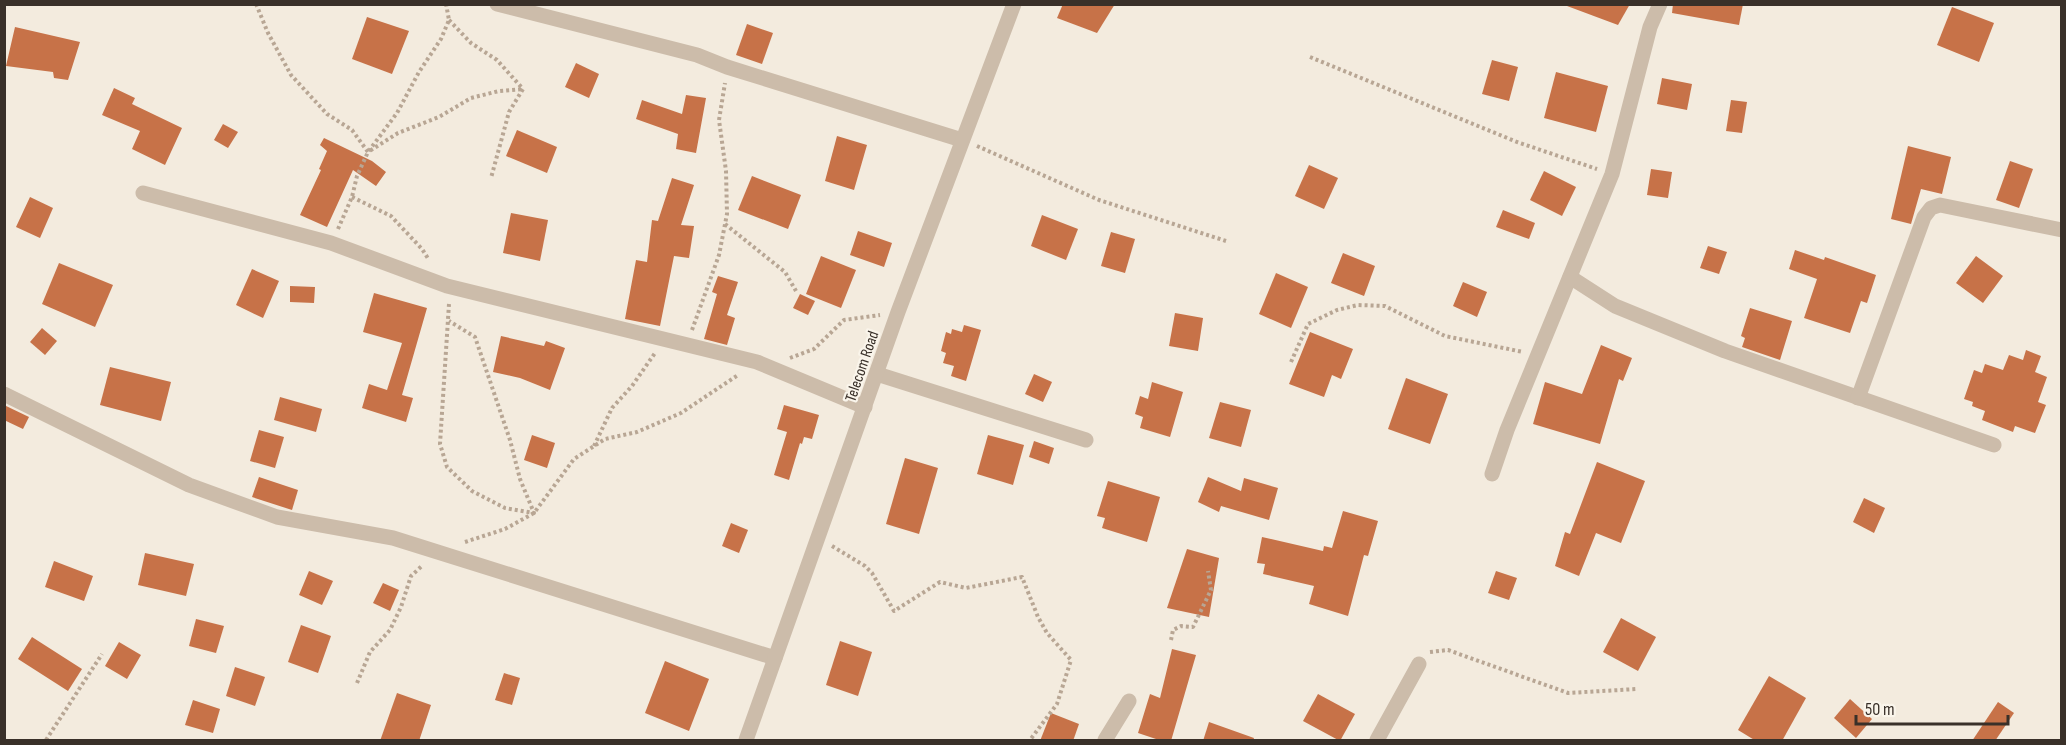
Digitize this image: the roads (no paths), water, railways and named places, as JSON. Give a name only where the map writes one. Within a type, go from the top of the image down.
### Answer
[{"type":"street","points":[[497,4],[697,55],[727,67],[962,140]]},
{"type":"street","name":"Telecom Road","points":[[746,741],[898,312],[1014,4]]},
{"type":"street","points":[[1492,474],[1612,174],[1650,27],[1660,4]]},
{"type":"street","points":[[143,193],[332,243],[447,286],[757,362],[866,407]]},
{"type":"street","points":[[1858,398],[1924,217],[1931,208],[1940,205],[2061,230]]},
{"type":"street","points":[[1570,277],[1615,306],[1725,351],[1994,445]]},
{"type":"street","points":[[877,374],[1086,440]]},
{"type":"street","points":[[4,394],[200,489],[277,517],[393,538],[775,658]]},
{"type":"street","points":[[1377,741],[1419,664]]},
{"type":"street","points":[[1105,741],[1129,701]]}]
